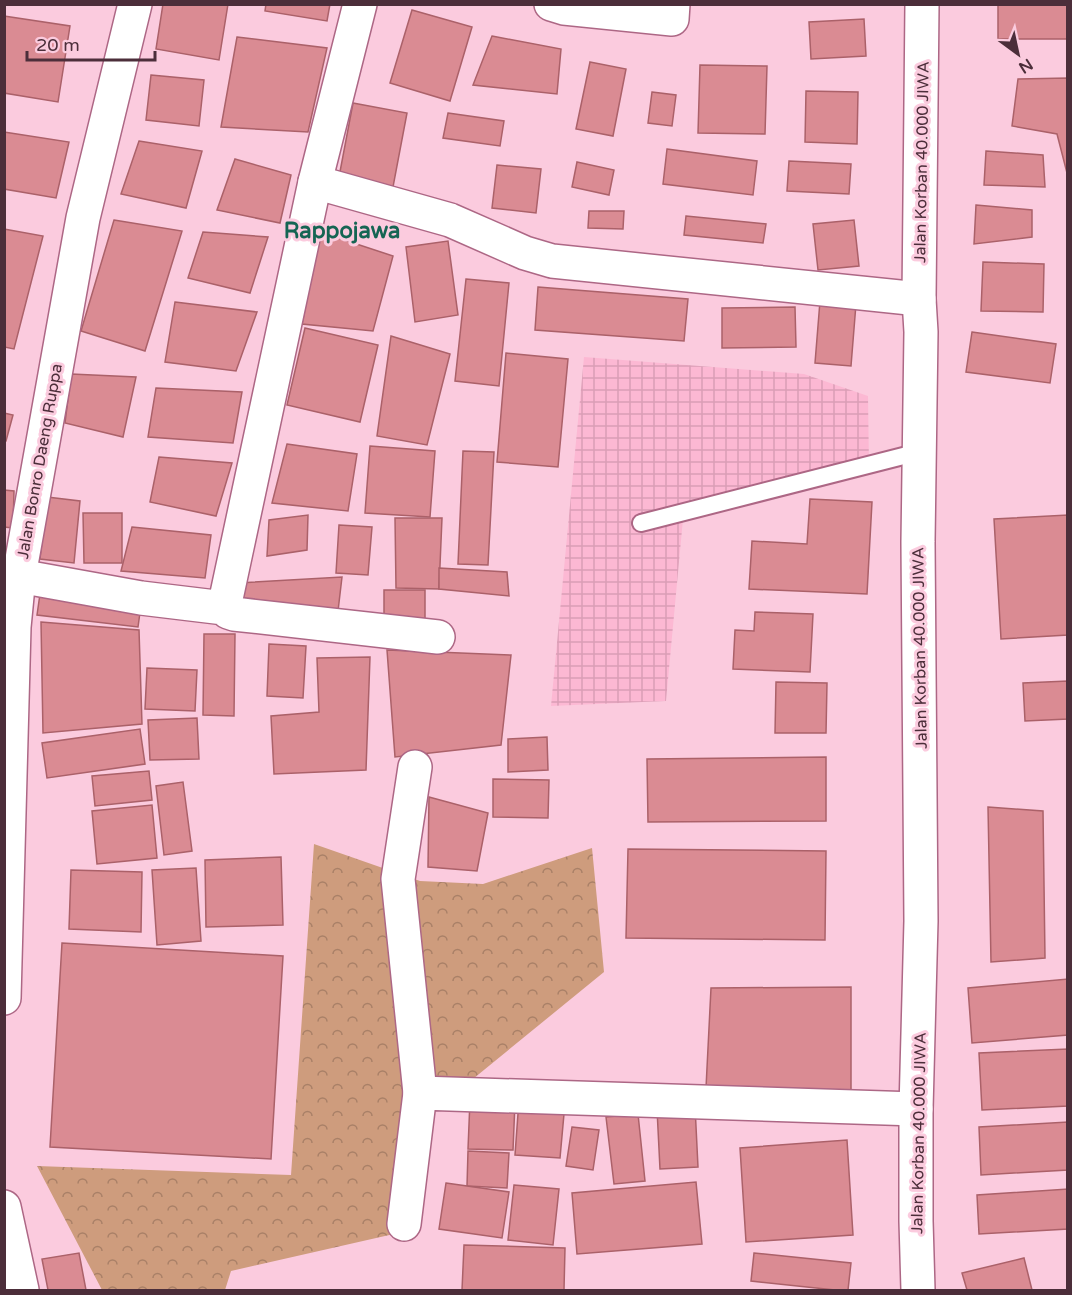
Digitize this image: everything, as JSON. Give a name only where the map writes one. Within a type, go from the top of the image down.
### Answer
[{"type":"street","name":"Jalan Bonro Daeng Ruppa","points":[[4,998],[14,627],[19,576],[79,240],[135,4]]},
{"type":"street","points":[[224,608],[315,182],[360,4]]},
{"type":"street","points":[[550,4],[564,8],[672,19],[673,4]]},
{"type":"street","name":"Jalan Korban 40.000 JIWA","points":[[918,1290],[916,1109],[921,941],[918,542],[922,4]]},
{"type":"street","points":[[315,182],[450,220],[525,253],[552,261],[919,299]]},
{"type":"street","points":[[19,576],[141,598],[224,608],[234,614],[438,637]]},
{"type":"street","points":[[404,1224],[420,1094],[398,879],[415,767]]},
{"type":"street","points":[[420,1094],[916,1109]]},
{"type":"street","points":[[4,1207],[22,1290]]},
{"type":"lane","points":[[641,523],[919,452]]},
{"type":"shaded area","points":[[584,357],[804,374],[868,396],[869,468],[683,519],[666,701],[551,706]]},
{"type":"green space","points":[[314,844],[420,881],[483,884],[592,848],[604,972],[414,1127],[407,1231],[231,1271],[225,1290],[102,1290],[37,1166],[291,1175]]},
{"type":"building","points":[[163,4],[228,4],[219,60],[156,49]]},
{"type":"building","points":[[266,4],[330,4],[327,21],[265,11]]},
{"type":"building","points":[[998,4],[1068,4],[1068,39],[998,39]]},
{"type":"building","points":[[412,10],[472,27],[450,101],[390,83]]},
{"type":"building","points":[[4,16],[70,26],[58,102],[4,93]]},
{"type":"building","points":[[864,19],[866,56],[811,59],[809,22]]},
{"type":"building","points":[[492,36],[561,49],[557,94],[473,85]]},
{"type":"building","points":[[237,37],[327,48],[308,132],[221,127]]},
{"type":"building","points":[[590,62],[626,69],[613,136],[576,129]]},
{"type":"building","points":[[700,65],[767,66],[765,134],[698,133]]},
{"type":"building","points":[[151,75],[204,80],[199,126],[146,120]]},
{"type":"building","points":[[1068,78],[1067,173],[1057,134],[1012,126],[1018,79]]},
{"type":"building","points":[[806,91],[858,92],[857,144],[805,142]]},
{"type":"building","points":[[652,92],[676,95],[672,126],[648,123]]},
{"type":"building","points":[[353,103],[407,113],[393,187],[339,177]]},
{"type":"building","points":[[448,113],[504,121],[500,146],[443,138]]},
{"type":"building","points":[[4,132],[69,142],[56,198],[4,189]]},
{"type":"building","points":[[139,141],[202,151],[186,208],[121,194]]},
{"type":"building","points":[[667,149],[757,161],[753,195],[663,184]]},
{"type":"building","points":[[986,151],[1043,155],[1045,187],[984,185]]},
{"type":"building","points":[[235,159],[291,175],[280,223],[217,210]]},
{"type":"building","points":[[789,161],[851,164],[849,194],[787,191]]},
{"type":"building","points":[[577,162],[614,170],[609,195],[572,187]]},
{"type":"building","points":[[497,165],[541,169],[536,213],[492,208]]},
{"type":"building","points":[[976,205],[1032,210],[1032,237],[974,244]]},
{"type":"building","points":[[589,211],[624,211],[623,229],[588,228]]},
{"type":"building","points":[[686,216],[766,224],[763,243],[684,235]]},
{"type":"building","points":[[114,220],[182,231],[145,351],[81,331]]},
{"type":"building","points":[[854,220],[859,266],[818,270],[813,224]]},
{"type":"building","points":[[4,229],[43,236],[14,349],[4,347]]},
{"type":"building","points":[[203,232],[268,237],[250,293],[188,278]]},
{"type":"building","points":[[320,232],[393,256],[373,331],[302,324]]},
{"type":"building","points":[[448,241],[458,315],[415,322],[406,247]]},
{"type":"building","points":[[983,262],[1044,264],[1043,312],[981,311]]},
{"type":"building","points":[[466,279],[509,283],[499,386],[455,381]]},
{"type":"building","points":[[538,287],[688,299],[684,341],[535,330]]},
{"type":"building","points":[[820,301],[856,304],[851,366],[815,363]]},
{"type":"building","points":[[175,302],[257,312],[236,371],[165,362]]},
{"type":"building","points":[[795,307],[796,347],[722,348],[722,308]]},
{"type":"building","points":[[305,328],[378,345],[360,422],[287,405]]},
{"type":"building","points":[[972,332],[1056,344],[1050,383],[966,372]]},
{"type":"building","points":[[391,336],[450,354],[427,445],[377,436]]},
{"type":"building","points":[[506,353],[568,359],[558,467],[497,462]]},
{"type":"building","points":[[71,374],[136,377],[123,437],[65,423]]},
{"type":"building","points":[[156,388],[242,392],[233,443],[148,437]]},
{"type":"building","points":[[4,413],[13,415],[6,441],[4,441]]},
{"type":"building","points":[[287,444],[357,454],[348,511],[272,503]]},
{"type":"building","points":[[370,446],[435,451],[430,517],[365,513]]},
{"type":"building","points":[[463,451],[494,452],[488,565],[458,564]]},
{"type":"building","points":[[159,457],[232,463],[216,516],[150,502]]},
{"type":"building","points":[[4,490],[14,491],[13,528],[4,527]]},
{"type":"building","points":[[47,497],[80,501],[74,563],[40,559]]},
{"type":"building","points":[[810,499],[872,502],[867,594],[749,589],[752,541],[807,544]]},
{"type":"building","points":[[83,513],[122,513],[122,563],[84,563]]},
{"type":"building","points":[[308,515],[307,550],[267,556],[269,520]]},
{"type":"building","points":[[1068,515],[1068,635],[1001,639],[994,519]]},
{"type":"building","points":[[395,518],[442,518],[439,589],[396,588]]},
{"type":"building","points":[[339,525],[372,527],[368,575],[336,573]]},
{"type":"building","points":[[132,527],[211,535],[205,578],[121,571]]},
{"type":"building","points":[[439,568],[507,572],[509,596],[439,589]]},
{"type":"building","points":[[342,577],[338,611],[237,611],[238,583]]},
{"type":"building","points":[[41,587],[142,598],[138,627],[37,615]]},
{"type":"building","points":[[384,590],[425,590],[425,621],[384,621]]},
{"type":"building","points":[[755,612],[813,614],[810,672],[733,669],[735,630],[754,631]]},
{"type":"building","points":[[41,622],[139,630],[142,724],[43,733]]},
{"type":"building","points":[[204,634],[235,634],[234,716],[203,715]]},
{"type":"building","points":[[269,644],[306,646],[303,698],[267,696]]},
{"type":"building","points":[[387,650],[511,655],[501,745],[395,757]]},
{"type":"building","points":[[370,657],[366,770],[274,774],[271,716],[319,712],[317,658]]},
{"type":"building","points":[[147,668],[197,670],[195,711],[145,709]]},
{"type":"building","points":[[1068,681],[1068,719],[1025,721],[1023,683]]},
{"type":"building","points":[[776,682],[827,683],[826,733],[775,733]]},
{"type":"building","points":[[197,718],[199,759],[150,760],[148,720]]},
{"type":"building","points":[[140,729],[145,764],[47,778],[42,743]]},
{"type":"building","points":[[547,737],[548,770],[508,772],[508,739]]},
{"type":"building","points":[[826,757],[826,821],[648,822],[647,759]]},
{"type":"building","points":[[149,771],[152,800],[95,806],[92,776]]},
{"type":"building","points":[[493,779],[549,780],[548,818],[493,817]]},
{"type":"building","points":[[183,782],[192,851],[164,855],[156,786]]},
{"type":"building","points":[[429,797],[488,813],[477,871],[428,867]]},
{"type":"building","points":[[152,805],[157,858],[97,864],[92,811]]},
{"type":"building","points":[[988,807],[1043,811],[1045,958],[991,962]]},
{"type":"building","points":[[628,849],[826,851],[825,940],[626,938]]},
{"type":"building","points":[[281,857],[283,925],[206,927],[205,860]]},
{"type":"building","points":[[196,868],[201,941],[157,945],[152,870]]},
{"type":"building","points":[[71,870],[142,872],[141,932],[69,929]]},
{"type":"building","points":[[62,943],[283,956],[271,1159],[50,1147]]},
{"type":"building","points":[[1068,979],[1068,1035],[972,1043],[968,988]]},
{"type":"building","points":[[851,987],[851,1090],[706,1088],[711,988]]},
{"type":"building","points":[[1068,1049],[1068,1106],[982,1110],[979,1053]]},
{"type":"building","points":[[470,1100],[515,1102],[513,1150],[468,1149]]},
{"type":"building","points":[[519,1100],[565,1103],[560,1158],[515,1155]]},
{"type":"building","points":[[695,1106],[698,1167],[660,1169],[657,1109]]},
{"type":"building","points":[[638,1114],[645,1181],[614,1184],[606,1117]]},
{"type":"building","points":[[1068,1122],[1068,1170],[981,1175],[979,1127]]},
{"type":"building","points":[[572,1127],[599,1130],[593,1170],[566,1166]]},
{"type":"building","points":[[847,1140],[853,1235],[746,1242],[740,1148]]},
{"type":"building","points":[[468,1151],[509,1153],[507,1188],[467,1186]]},
{"type":"building","points":[[696,1182],[702,1244],[577,1254],[572,1193]]},
{"type":"building","points":[[446,1183],[509,1192],[502,1238],[439,1229]]},
{"type":"building","points":[[514,1185],[559,1189],[553,1245],[508,1240]]},
{"type":"building","points":[[1068,1189],[1068,1229],[979,1234],[977,1195]]},
{"type":"building","points":[[464,1245],[565,1248],[564,1290],[462,1290]]},
{"type":"building","points":[[79,1253],[86,1290],[48,1290],[42,1259]]},
{"type":"building","points":[[754,1253],[851,1263],[848,1290],[751,1281]]},
{"type":"building","points":[[1024,1258],[1032,1290],[967,1290],[962,1273]]},
{"type":"district","name":"Rappojawa","points":[[342,230]]}]
